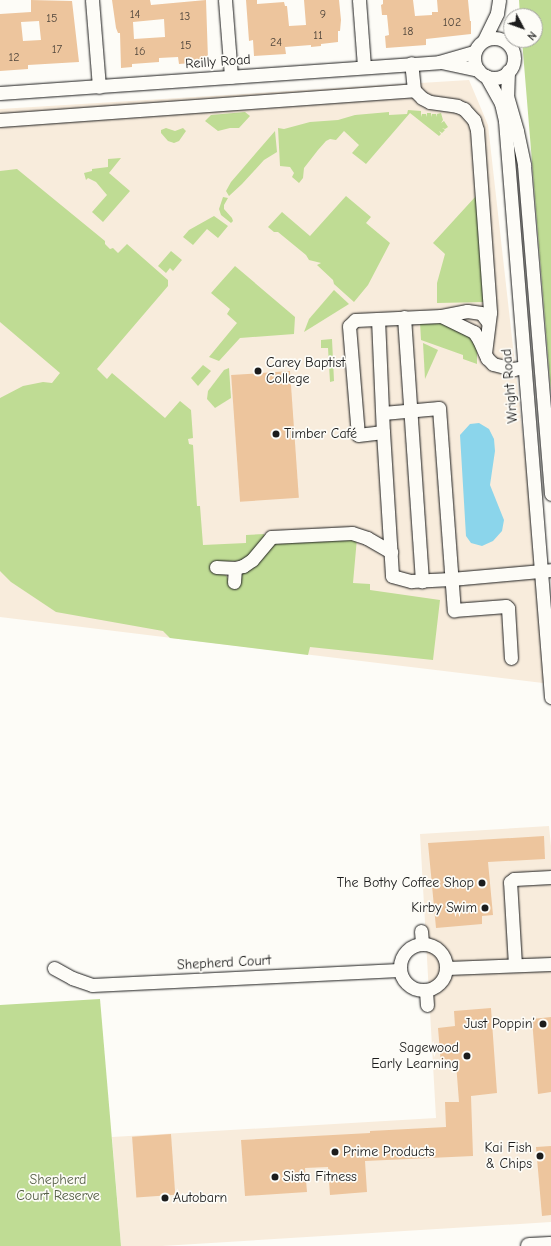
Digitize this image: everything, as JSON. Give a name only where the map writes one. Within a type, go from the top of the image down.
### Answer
[{"type":"main road","points":[[529,1246],[551,1245]]},
{"type":"street","points":[[92,0],[99,87]]},
{"type":"street","points":[[225,0],[231,77]]},
{"type":"street","points":[[359,0],[364,66]]},
{"type":"street","points":[[474,52],[484,40],[498,6]]},
{"type":"street","points":[[498,6],[503,34]]},
{"type":"street","points":[[484,40],[494,37],[503,40]]},
{"type":"street","points":[[482,73],[497,78],[508,71],[514,62],[513,50],[511,48]]},
{"type":"street","name":"Reilly Road","points":[[0,93],[99,87],[364,66],[439,62],[474,52]]},
{"type":"street","name":"Wright Road","points":[[474,52],[475,64],[501,104],[505,121],[524,363],[546,571],[551,697]]},
{"type":"street","name":"Reilly Road","points":[[439,62],[482,73]]},
{"type":"street","points":[[411,63],[414,90],[422,98],[430,102],[457,106],[464,109],[474,120],[477,130],[490,313],[485,353]]},
{"type":"street","points":[[508,71],[507,96],[517,131],[524,165],[551,494]]},
{"type":"street","points":[[0,120],[414,90]]},
{"type":"street","points":[[383,432],[358,435],[349,326],[355,320],[441,316],[455,312],[475,311],[481,313],[488,322]]},
{"type":"street","points":[[441,316],[474,332],[480,340],[487,358],[493,364],[513,368],[524,363],[540,360]]},
{"type":"street","points":[[404,318],[422,580]]},
{"type":"street","points":[[378,319],[392,576],[422,580],[546,571]]},
{"type":"street","points":[[382,413],[439,408],[454,610],[504,604],[508,608],[511,658]]},
{"type":"street","points":[[216,567],[235,568],[243,566],[252,560],[271,537],[352,533],[367,538],[391,552]]},
{"type":"street","points":[[234,582],[235,568]]},
{"type":"street","points":[[514,965],[510,882],[514,880],[551,876]]},
{"type":"street","points":[[422,937],[442,953],[447,968],[441,982],[435,988],[426,990],[413,989],[406,984],[400,970],[403,955],[422,937]]},
{"type":"street","points":[[447,968],[551,964]]},
{"type":"street","name":"Shepherd Court","points":[[54,968],[72,978],[92,985],[400,970]]},
{"type":"street","points":[[426,990],[427,1005]]},
{"type":"shaded area","name":"Carey Baptist College","points":[[469,80],[488,125],[551,684],[0,617],[0,109]]},
{"type":"shaded area","points":[[549,826],[551,846],[551,1222],[162,1246],[121,1246],[112,1137],[436,1118],[420,834]]},
{"type":"green space","points":[[519,0],[551,0],[551,393],[523,48],[543,48],[543,8],[520,8]]},
{"type":"green space","points":[[408,110],[421,111],[421,117],[422,114],[426,114],[427,117],[427,113],[431,113],[431,117],[432,114],[436,114],[437,117],[437,114],[441,113],[443,120],[441,123],[444,121],[448,127],[445,129],[442,128],[445,130],[442,133],[439,131],[441,134],[439,136],[410,113],[366,164],[352,153],[359,145],[344,131],[336,140],[330,139],[326,141],[318,150],[304,168],[303,178],[299,183],[292,177],[294,173],[290,167],[280,166],[278,128],[284,129],[310,122],[338,120],[355,115],[389,112],[389,115],[407,114]]},
{"type":"green space","points":[[245,112],[250,116],[239,128],[230,128],[218,131],[205,121],[211,115]]},
{"type":"green space","points":[[166,128],[175,131],[183,128],[186,131],[179,141],[174,143],[168,141],[161,133],[161,130]]},
{"type":"green space","points":[[275,131],[277,152],[264,160],[229,196],[226,191],[231,182]]},
{"type":"green space","points":[[121,158],[109,173],[130,191],[103,222],[92,212],[107,195],[96,182],[88,178],[86,180],[84,173],[92,171],[92,169],[108,167],[108,159]]},
{"type":"green space","points":[[17,169],[105,241],[105,244],[110,249],[113,248],[118,253],[127,244],[168,280],[168,286],[97,369],[107,379],[112,373],[165,418],[180,401],[191,410],[193,438],[188,439],[189,444],[193,445],[197,506],[200,506],[203,545],[246,543],[246,535],[264,534],[265,541],[247,560],[214,563],[229,580],[237,576],[273,542],[357,538],[353,583],[370,584],[370,590],[440,600],[433,660],[310,647],[308,655],[170,638],[163,631],[56,612],[11,582],[0,571],[0,398],[23,386],[43,382],[52,383],[60,373],[0,322],[0,171]]},
{"type":"green space","points":[[346,196],[371,217],[366,223],[390,243],[368,285],[354,302],[334,284],[333,280],[317,265],[321,263],[309,260],[306,255],[278,232],[274,232],[268,227],[282,212],[310,236]]},
{"type":"green space","points":[[476,196],[485,302],[437,303],[437,283],[445,254],[433,243]]},
{"type":"green space","points":[[223,197],[228,198],[224,205],[224,209],[232,218],[233,221],[231,223],[221,215],[219,209]]},
{"type":"green space","points":[[214,216],[228,226],[218,238],[207,229],[193,245],[183,237],[189,230]]},
{"type":"green space","points":[[171,251],[182,260],[173,271],[170,268],[166,273],[158,266]]},
{"type":"green space","points":[[235,266],[295,317],[294,334],[240,338],[219,361],[209,357],[237,323],[227,314],[230,309],[211,293]]},
{"type":"green space","points":[[334,290],[349,304],[304,332],[309,319]]},
{"type":"green space","points":[[420,322],[441,322],[472,336],[477,350],[477,364],[463,359],[463,355],[421,340]]},
{"type":"green space","points":[[332,339],[334,381],[330,382],[328,348],[321,348],[321,340]]},
{"type":"green space","points":[[423,343],[438,350],[425,379]]},
{"type":"green space","points":[[203,365],[211,371],[198,386],[191,378]]},
{"type":"green space","points":[[229,368],[231,398],[215,408],[207,399],[208,391],[224,370]]},
{"type":"green space","name":"Shepherd Court Reserve","points":[[100,999],[121,1246],[0,1246],[0,1005]]},
{"type":"water","points":[[479,423],[489,429],[494,439],[495,451],[490,485],[504,520],[502,531],[493,541],[482,546],[471,543],[466,536],[460,435],[470,424]]},
{"type":"building","points":[[31,0],[72,1],[79,62],[28,65],[28,69],[0,71],[0,14],[31,12]],"holes":[[[39,21],[41,40],[23,41],[21,22]]]},
{"type":"building","points":[[112,0],[150,0],[151,5],[206,0],[208,59],[190,60],[191,63],[179,64],[178,57],[159,58],[159,62],[132,64],[132,67],[121,68],[120,33],[118,33]],"holes":[[[164,19],[165,37],[134,39],[133,22]]]},
{"type":"building","points":[[246,0],[257,0],[257,4],[284,2],[285,6],[287,6],[289,26],[306,25],[304,0],[339,0],[341,20],[340,31],[338,31],[338,42],[311,47],[311,45],[285,47],[286,54],[254,56],[253,40],[249,41]]},
{"type":"building","points":[[383,0],[413,0],[415,16],[432,15],[432,12],[438,12],[437,0],[468,0],[471,34],[426,39],[426,45],[386,48],[385,36],[389,35],[387,15],[382,15],[381,5],[383,4]]},
{"type":"building","points":[[290,371],[299,498],[240,502],[231,375]]},
{"type":"building","points":[[544,836],[545,859],[488,862],[493,915],[482,916],[482,924],[436,928],[428,843]]},
{"type":"building","points":[[491,1008],[497,1093],[471,1096],[473,1156],[365,1161],[367,1192],[330,1195],[328,1167],[305,1168],[307,1192],[245,1196],[241,1140],[446,1127],[445,1102],[459,1102],[456,1063],[441,1064],[438,1028],[455,1026],[454,1011]]},
{"type":"building","points":[[551,1017],[551,1092],[538,1094],[532,1019]]},
{"type":"building","points":[[171,1134],[175,1195],[136,1198],[132,1137]]},
{"type":"building","points":[[551,1146],[551,1215],[542,1216],[536,1147]]},
{"type":"place","name":"Carey Baptist College","points":[[258,371]]},
{"type":"place","name":"Timber Café","points":[[276,434]]},
{"type":"place","name":"The Bothy Coffee Shop","points":[[482,883]]},
{"type":"place","name":"Kirby Swim","points":[[485,908]]},
{"type":"place","name":"Just Poppin’","points":[[543,1024]]},
{"type":"place","name":"Sagewood Early Learning","points":[[467,1056]]},
{"type":"place","name":"Prime Products","points":[[335,1152]]},
{"type":"place","name":"Kai Fish & Chips","points":[[540,1156]]},
{"type":"place","name":"Sista Fitness","points":[[275,1177]]},
{"type":"place","name":"Autobarn","points":[[165,1198]]}]
